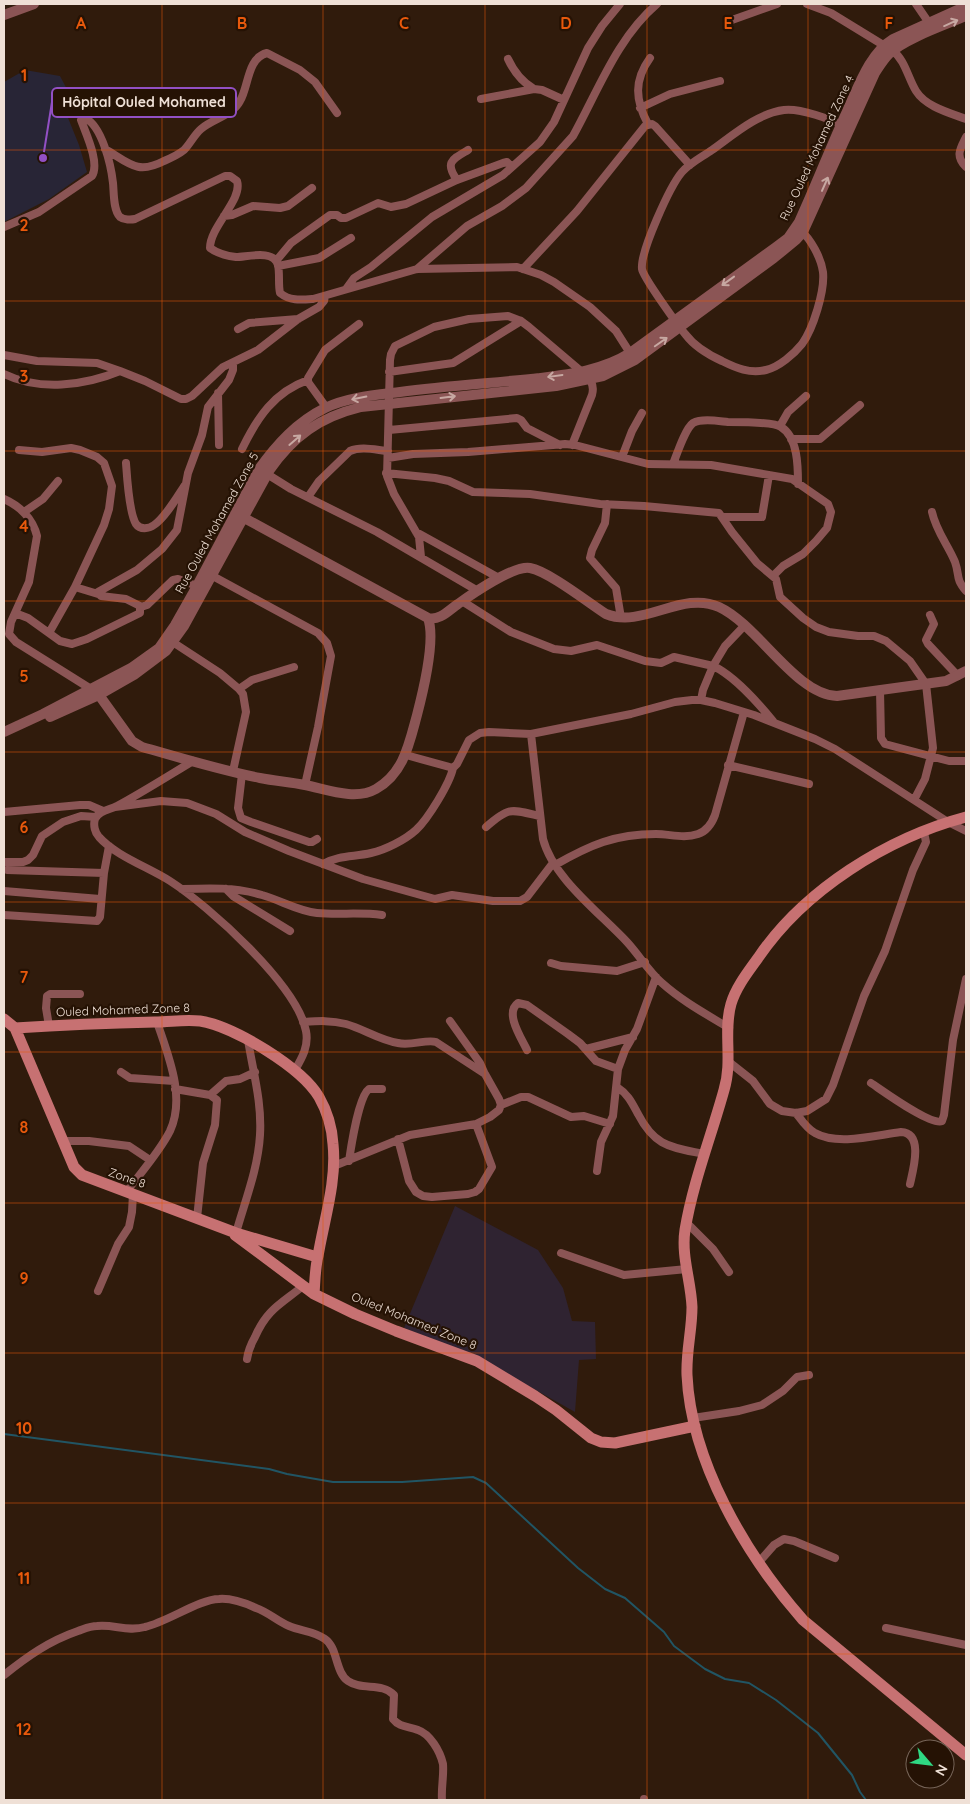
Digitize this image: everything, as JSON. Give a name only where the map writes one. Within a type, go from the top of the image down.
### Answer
[{"type":"main road","points":[[966,818],[948,822],[888,847],[812,897],[771,939],[746,974],[731,1002],[728,1076],[704,1154],[684,1238],[692,1304],[687,1377],[694,1422],[714,1483],[731,1518],[759,1562],[803,1620],[966,1755]]},
{"type":"main road","points":[[4,1019],[14,1028]]},
{"type":"main road","name":"Ouled Mohamed Zone 8","points":[[14,1028],[171,1020],[200,1021],[219,1026],[248,1040],[295,1070],[306,1080],[319,1096],[330,1122],[334,1166],[317,1257],[314,1294],[396,1331],[477,1361],[528,1391],[556,1410],[591,1438],[601,1442],[615,1443],[694,1422]]},
{"type":"main road","name":"Zone 8","points":[[14,1028],[74,1167],[82,1176],[232,1231],[317,1257]]},
{"type":"main road","points":[[232,1231],[314,1294]]},
{"type":"street","points":[[4,15],[34,4]]},
{"type":"street","points":[[346,289],[354,278],[371,267],[432,217],[503,175],[540,142],[554,122],[588,48],[602,26],[620,4]]},
{"type":"street","points":[[417,269],[468,226],[495,211],[517,195],[564,148],[573,136],[626,40],[643,16],[657,4]]},
{"type":"street","points":[[732,20],[777,4]]},
{"type":"street","points":[[807,4],[831,13],[889,48],[901,60],[917,94],[938,108],[966,119]]},
{"type":"street","points":[[916,4],[929,23]]},
{"type":"street","name":"Rue Ouled Mohamed Zone 4","points":[[620,364],[635,360],[677,324],[799,230],[845,127],[868,68],[889,48],[893,39],[966,6]]},
{"type":"street","name":"Rue Ouled Mohamed Zone 4","points":[[889,48],[908,42],[966,16]]},
{"type":"street","points":[[105,149],[136,166],[145,168],[152,167],[177,155],[185,149],[201,129],[235,109],[242,98],[255,61],[261,54],[267,53],[300,70],[315,82],[337,113]]},
{"type":"street","points":[[650,58],[643,68],[639,79],[638,94],[640,108],[648,124],[655,126],[690,166]]},
{"type":"street","points":[[508,59],[518,76],[534,89]]},
{"type":"street","points":[[640,108],[670,94],[720,81]]},
{"type":"street","points":[[481,99],[534,89],[542,90],[564,100]]},
{"type":"street","points":[[799,230],[817,254],[822,265],[823,288],[805,339],[784,361],[765,370],[747,371],[736,368],[717,359],[695,344],[677,324],[644,274],[642,262],[669,191],[676,180],[690,166],[751,123],[780,110],[794,110],[845,127]]},
{"type":"street","points":[[4,227],[39,212],[92,176],[94,163],[81,120],[83,118],[88,119],[95,126],[105,149],[112,177],[115,204],[121,217],[127,220],[135,220],[218,179],[230,176],[237,181],[238,190],[211,240],[210,245],[212,249],[227,256],[235,257],[264,255],[277,263],[319,258],[351,238]]},
{"type":"street","points":[[523,269],[577,211],[639,132],[648,124]]},
{"type":"street","points":[[966,137],[959,155],[960,160],[966,167]]},
{"type":"street","points":[[457,180],[450,168],[450,163],[454,158],[468,150]]},
{"type":"street","points":[[512,167],[507,162],[503,163],[457,180],[406,204],[391,207],[378,204],[346,218],[330,215],[291,242],[277,263],[280,293],[296,300],[313,299],[417,269],[510,267],[523,269],[554,282],[590,308],[616,331],[630,352]]},
{"type":"street","points":[[224,216],[232,215],[254,206],[280,208],[288,206],[312,188]]},
{"type":"street","points":[[4,355],[37,361],[96,363],[186,399],[192,396],[219,370],[258,350],[298,319],[322,305],[325,296]]},
{"type":"street","points":[[422,557],[421,545],[416,532],[394,494],[386,472],[389,430],[389,372],[391,354],[396,346],[434,327],[469,319],[508,316],[521,321],[590,379],[594,386],[572,445]]},
{"type":"street","points":[[238,329],[249,323],[298,319]]},
{"type":"street","points":[[389,372],[453,363],[521,321]]},
{"type":"street","points":[[242,449],[263,412],[292,386],[308,380],[325,350],[359,324]]},
{"type":"street","name":"Rue Ouled Mohamed Zone 4","points":[[620,364],[630,352],[677,324]]},
{"type":"street","points":[[98,594],[102,589],[137,570],[162,548],[177,530],[186,483],[208,407],[231,376],[232,363]]},
{"type":"street","name":"Rue Ouled Mohamed Zone 5","points":[[170,640],[240,515],[267,474],[296,438],[320,421],[344,411],[389,398],[582,372],[620,364]]},
{"type":"street","name":"Rue Ouled Mohamed Zone 5","points":[[240,515],[260,469],[272,451],[289,432],[326,408],[359,398],[389,398],[556,386],[590,379],[620,364]]},
{"type":"street","points":[[4,374],[22,382],[74,384],[120,372]]},
{"type":"street","points":[[308,380],[326,408]]},
{"type":"street","points":[[218,393],[219,445]]},
{"type":"street","points":[[780,426],[788,412],[806,396]]},
{"type":"street","points":[[791,439],[820,439],[860,405]]},
{"type":"street","points":[[622,457],[642,413]]},
{"type":"street","points":[[389,430],[517,418],[527,428],[560,445]]},
{"type":"street","points":[[673,464],[690,426],[696,422],[743,422],[780,426],[791,439],[798,469],[798,484]]},
{"type":"street","points":[[308,497],[319,481],[350,451],[366,448],[388,454],[413,454],[572,445],[648,464],[711,465],[769,474],[790,478],[829,505],[831,512],[828,524],[808,549],[782,566],[773,576]]},
{"type":"street","points":[[19,450],[42,452],[74,448],[97,457],[105,466],[111,480],[110,509],[75,587],[49,633]]},
{"type":"street","points":[[126,463],[132,511],[136,524],[139,527],[147,528],[155,525],[186,483]]},
{"type":"street","points":[[386,472],[442,480],[473,492],[530,494],[607,504],[719,513],[757,563],[773,576],[778,583],[780,597],[810,623],[829,632],[858,636],[872,635],[891,644],[910,661],[926,684],[933,742],[932,758],[914,800]]},
{"type":"street","points":[[267,474],[291,489],[377,532],[478,591]]},
{"type":"street","points":[[723,516],[762,517],[769,474]]},
{"type":"street","points":[[24,512],[43,499],[58,481]]},
{"type":"street","points":[[4,499],[24,512],[35,529],[36,542],[29,582],[14,613],[8,632],[16,642],[95,692],[136,745],[193,761],[238,773],[347,794],[370,792],[386,782],[399,767],[406,755],[419,706],[430,644],[431,630],[428,618]]},
{"type":"street","points":[[607,504],[605,523],[590,558],[616,588],[621,618]]},
{"type":"street","points":[[932,512],[935,525],[955,564],[959,583],[966,591]]},
{"type":"street","points":[[240,515],[433,619],[441,616],[499,578],[520,569],[528,568],[535,569],[606,614],[621,618],[686,604],[704,603],[722,608],[745,625],[802,680],[821,693],[837,696],[946,681],[962,673],[926,642],[934,624],[930,615]]},
{"type":"street","points":[[416,532],[499,578]]},
{"type":"street","points":[[208,574],[306,626],[324,638],[329,647],[331,656],[305,785]]},
{"type":"street","name":"Rue Ouled Mohamed Zone 5","points":[[4,732],[64,703],[134,675],[166,652],[197,586],[208,574]]},
{"type":"street","points":[[14,613],[28,618],[66,643],[78,643],[138,615],[141,608],[147,605],[173,580],[197,586]]},
{"type":"street","points":[[75,587],[101,596],[134,601],[141,608]]},
{"type":"street","points":[[462,601],[512,632],[554,649],[570,650],[597,645],[645,662],[661,663],[674,657],[713,666],[722,671],[742,689],[774,723]]},
{"type":"street","points":[[701,700],[713,666],[725,646],[745,625]]},
{"type":"street","points":[[170,640],[220,673],[239,689],[246,703],[238,773],[238,802],[241,818],[309,842],[317,839]]},
{"type":"street","points":[[239,689],[252,680],[294,667]]},
{"type":"street","points":[[880,690],[880,738],[882,742],[948,762],[966,762]]},
{"type":"street","points":[[4,738],[95,692]]},
{"type":"street","points":[[323,864],[337,857],[372,853],[411,834],[420,825],[448,782],[453,768],[469,740],[480,733],[530,734],[631,714],[675,702],[692,700],[715,703],[744,712],[814,739],[835,750],[948,822],[966,831]]},
{"type":"street","points":[[295,1070],[306,1046],[306,1031],[294,1004],[260,960],[218,916],[182,889],[109,846],[96,833],[94,822],[96,817],[103,811],[115,807],[161,801],[187,803],[216,814],[250,834],[363,880],[430,898],[452,896],[493,902],[520,901],[524,899],[554,864],[583,849],[613,839],[644,834],[683,836],[700,834],[709,827],[744,712]]},
{"type":"street","points":[[530,734],[539,816],[546,850],[554,864],[576,891],[627,942],[656,977],[688,1003],[729,1028]]},
{"type":"street","points":[[406,755],[453,768]]},
{"type":"street","points":[[115,807],[193,761]]},
{"type":"street","points":[[728,765],[808,784]]},
{"type":"street","points":[[4,812],[80,805],[89,805],[103,811]]},
{"type":"street","points":[[486,828],[507,811],[539,816]]},
{"type":"street","points":[[5,866],[28,860],[33,855],[42,836],[63,822],[81,816],[96,817]]},
{"type":"street","points":[[730,1062],[753,1081],[770,1104],[782,1111],[796,1113],[813,1108],[821,1103],[829,1094],[864,996],[885,951],[913,870],[926,842],[924,832]]},
{"type":"street","points":[[4,915],[100,920],[100,899],[109,846]]},
{"type":"street","points":[[5,866],[104,873]]},
{"type":"street","points":[[182,889],[242,890],[264,895],[317,913],[382,914]]},
{"type":"street","points":[[226,889],[233,896],[290,930]]},
{"type":"street","points":[[4,891],[100,899]]},
{"type":"street","points":[[552,963],[561,966],[617,971],[645,962]]},
{"type":"street","points":[[597,1171],[603,1134],[613,1116],[618,1069],[625,1050],[637,1029],[656,977]]},
{"type":"street","points":[[871,1083],[919,1114],[941,1122],[944,1115],[953,1040],[966,979]]},
{"type":"street","points":[[49,1026],[46,1008],[47,996],[50,994],[80,994]]},
{"type":"street","points":[[527,1050],[513,1018],[514,1008],[522,1003],[568,1034],[586,1049],[596,1061],[618,1069]]},
{"type":"street","points":[[303,1022],[325,1020],[340,1022],[376,1038],[399,1044],[434,1041],[485,1074]]},
{"type":"street","points":[[450,1021],[480,1063],[501,1105]]},
{"type":"street","points":[[98,1291],[118,1244],[129,1227],[132,1212],[130,1193],[173,1123],[176,1099],[174,1081],[157,1022]]},
{"type":"street","points":[[586,1049],[633,1037]]},
{"type":"street","points":[[232,1231],[252,1178],[260,1137],[259,1101],[248,1040]]},
{"type":"street","points":[[121,1072],[130,1078],[174,1081]]},
{"type":"street","points":[[210,1095],[226,1080],[240,1079],[254,1072]]},
{"type":"street","points":[[617,1087],[630,1098],[644,1127],[657,1140],[675,1148],[704,1154]]},
{"type":"street","points":[[349,1161],[364,1093],[369,1089],[382,1089]]},
{"type":"street","points":[[175,1090],[210,1095],[216,1100],[216,1120],[204,1159],[197,1218]]},
{"type":"street","points":[[334,1166],[410,1135],[476,1124],[496,1114],[501,1105],[522,1097],[528,1097],[571,1117],[584,1116],[610,1124]]},
{"type":"street","points":[[796,1113],[805,1126],[816,1134],[834,1140],[901,1132],[910,1134],[914,1138],[914,1161],[910,1184]]},
{"type":"street","points":[[398,1139],[409,1181],[416,1192],[427,1197],[468,1194],[479,1189],[492,1166],[476,1124]]},
{"type":"street","points":[[63,1141],[89,1141],[130,1146],[150,1160]]},
{"type":"street","points":[[687,1222],[713,1249],[729,1272]]},
{"type":"street","points":[[561,1254],[624,1275],[687,1269]]},
{"type":"street","points":[[247,1360],[250,1346],[267,1314],[304,1286]]},
{"type":"street","points":[[694,1422],[757,1407],[783,1391],[797,1377],[809,1375]]},
{"type":"street","points":[[759,1562],[774,1545],[784,1539],[794,1541],[835,1558]]},
{"type":"street","points":[[4,1675],[50,1642],[93,1626],[103,1625],[131,1630],[147,1627],[218,1598],[244,1603],[267,1612],[290,1626],[318,1634],[327,1640],[346,1680],[352,1684],[385,1688],[390,1691],[394,1695],[393,1719],[396,1723],[417,1729],[426,1734],[437,1750],[443,1765],[442,1800]]},
{"type":"street","points":[[886,1628],[966,1645]]},
{"type":"shaded area","points":[[25,70],[60,76],[71,97],[62,103],[79,145],[87,172],[49,199],[4,222],[4,82]]},
{"type":"shaded area","points":[[455,1206],[538,1250],[563,1288],[572,1321],[595,1322],[596,1359],[579,1360],[575,1412],[473,1355],[404,1328]]},
{"type":"waterway","points":[[4,1434],[269,1469],[333,1482],[402,1482],[473,1477],[486,1483],[578,1568],[605,1589],[625,1598],[664,1632],[674,1646],[705,1669],[725,1679],[749,1683],[776,1700],[818,1733],[852,1775],[866,1800]]},
{"type":"place","name":"Hôpital Ouled Mohamed","points":[[43,158]]}]
